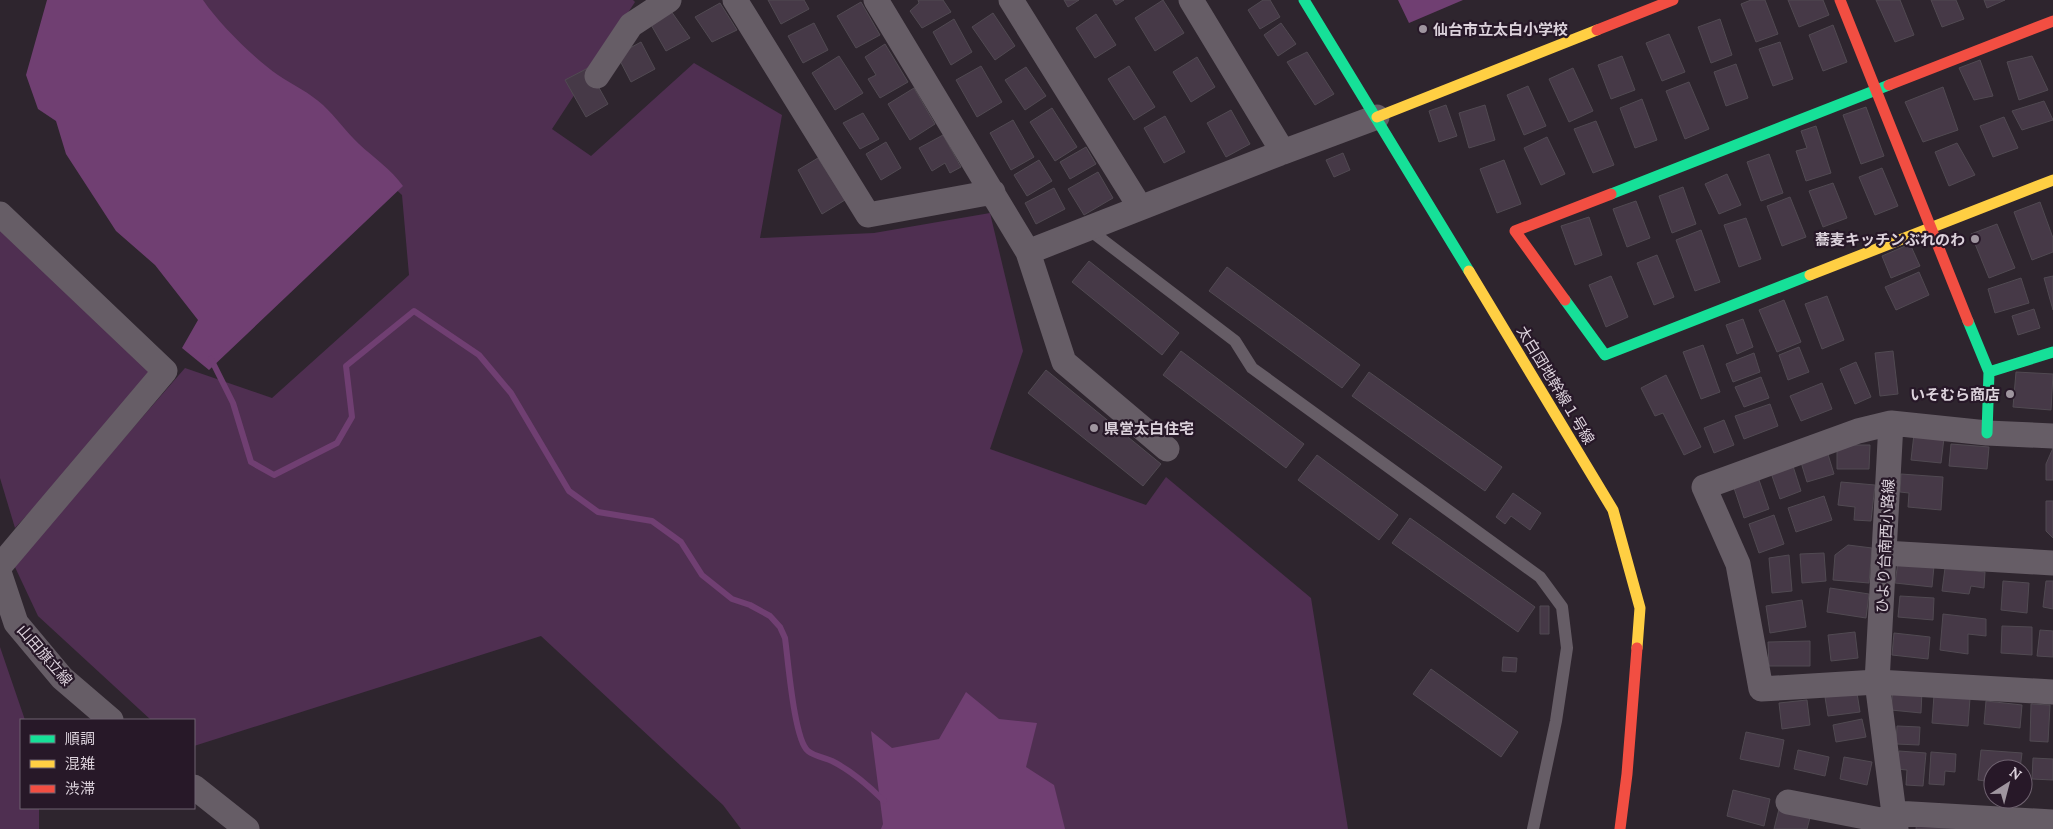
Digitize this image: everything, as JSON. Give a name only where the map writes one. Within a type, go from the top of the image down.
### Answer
[{"type":"street","points":[[597,76],[631,25],[670,0]]},
{"type":"street","points":[[735,0],[868,215],[993,192]]},
{"type":"street","points":[[876,0],[1028,252],[1064,362],[1168,449]]},
{"type":"street","points":[[1011,0],[1140,208]]},
{"type":"street","points":[[1191,0],[1283,152]]},
{"type":"street","name":"太白団地幹線１号線","points":[[1304,0],[1377,117],[1613,510],[1640,608],[1627,774],[1620,829]]},
{"type":"street","points":[[1028,252],[1673,0]]},
{"type":"street","points":[[1840,0],[1989,372],[1987,433]]},
{"type":"street","points":[[2053,20],[1515,231],[1605,355],[2053,180]]},
{"type":"street","points":[[0,214],[165,371],[0,566]]},
{"type":"street","points":[[1989,372],[2053,352]]},
{"type":"street","points":[[2053,436],[1987,433],[1892,424],[1858,431],[1704,487],[1738,564],[1761,689],[1877,682],[2053,692]]},
{"type":"street","name":"ひより台南西小路線","points":[[1892,424],[1877,682],[1896,822]]},
{"type":"street","points":[[1884,553],[2053,563]]},
{"type":"street","name":"山田旗立線","points":[[0,574],[16,623],[62,678],[110,719]]},
{"type":"street","points":[[195,788],[247,829]]},
{"type":"street","points":[[1788,802],[1896,822],[2053,822]]},
{"type":"lane","points":[[1087,228],[1235,340],[1252,368],[1540,578],[1562,607],[1567,648],[1556,720],[1533,829]]},
{"type":"shaded area","points":[[47,0],[203,0],[248,50],[278,75],[323,105],[354,139],[388,169],[403,186],[209,370],[182,348],[198,320],[155,265],[116,231],[66,154],[56,121],[38,109],[26,75]]},
{"type":"shaded area","points":[[186,0],[633,0],[635,2],[552,129],[591,156],[694,63],[782,115],[760,238],[874,233],[990,213],[1023,351],[990,449],[1146,505],[1166,477],[1311,598],[1348,829],[741,829],[723,805],[541,636],[195,746],[195,719],[150,719],[38,616],[14,565],[185,368],[272,398],[409,275],[402,195]]},
{"type":"shaded area","points":[[1398,0],[1463,0],[1409,23]]},
{"type":"shaded area","points":[[0,221],[162,370],[15,528],[0,478]]},
{"type":"shaded area","points":[[0,647],[25,719],[20,719],[20,809],[39,809],[39,829],[0,829]]},
{"type":"shaded area","points":[[966,692],[999,719],[1037,723],[1026,767],[1054,785],[1065,829],[881,829],[883,824],[871,731],[892,748],[939,739]]},
{"type":"building","points":[[768,0],[804,0],[809,9],[781,24]]},
{"type":"building","points":[[918,0],[943,0],[951,12],[922,28],[910,11],[919,3]]},
{"type":"building","points":[[1064,0],[1079,0],[1068,7]]},
{"type":"building","points":[[1113,0],[1124,0],[1116,5]]},
{"type":"building","points":[[1163,0],[1184,33],[1155,51],[1135,18]]},
{"type":"building","points":[[1263,0],[1270,0],[1280,17],[1260,29],[1248,10]]},
{"type":"building","points":[[1751,0],[1765,0],[1778,34],[1756,42],[1741,4]]},
{"type":"building","points":[[1788,0],[1823,0],[1829,15],[1799,27]]},
{"type":"building","points":[[1876,0],[1900,0],[1914,35],[1895,42]]},
{"type":"building","points":[[1931,0],[1956,0],[1964,19],[1942,27]]},
{"type":"building","points":[[1984,0],[2005,0],[1987,8]]},
{"type":"building","points":[[861,2],[880,35],[856,48],[837,16]]},
{"type":"building","points":[[720,3],[737,30],[712,42],[695,17]]},
{"type":"building","points":[[671,11],[690,38],[666,51],[650,23]]},
{"type":"building","points":[[993,13],[1015,46],[995,60],[972,27]]},
{"type":"building","points":[[1096,14],[1116,45],[1095,58],[1076,28]]},
{"type":"building","points":[[954,19],[972,52],[951,65],[933,32]]},
{"type":"building","points":[[1720,19],[1732,55],[1711,63],[1698,27]]},
{"type":"building","points":[[814,23],[828,50],[803,63],[788,36]]},
{"type":"building","points":[[1281,23],[1296,44],[1278,56],[1264,35]]},
{"type":"building","points":[[1833,25],[1847,62],[1823,71],[1809,35]]},
{"type":"building","points":[[1669,34],[1685,72],[1662,81],[1646,43]]},
{"type":"building","points":[[641,42],[655,69],[631,82],[617,55]]},
{"type":"building","points":[[1780,42],[1793,79],[1773,86],[1759,49]]},
{"type":"building","points":[[885,44],[908,82],[880,98],[868,79],[876,75],[865,57]]},
{"type":"building","points":[[1307,52],[1334,94],[1315,105],[1287,62]]},
{"type":"building","points":[[839,56],[863,93],[835,110],[812,73]]},
{"type":"building","points":[[1622,56],[1635,90],[1611,99],[1598,65]]},
{"type":"building","points":[[2032,56],[2048,90],[2019,100],[2007,62]]},
{"type":"building","points":[[1197,57],[1215,87],[1191,102],[1173,72]]},
{"type":"building","points":[[1980,60],[1993,96],[1974,100],[1959,68]]},
{"type":"building","points":[[1736,64],[1748,98],[1726,106],[1714,72]]},
{"type":"building","points":[[981,66],[1002,102],[977,117],[956,80]]},
{"type":"building","points":[[1129,66],[1155,107],[1134,120],[1108,79]]},
{"type":"building","points":[[1026,67],[1046,96],[1025,110],[1005,80]]},
{"type":"building","points":[[588,68],[608,104],[586,117],[565,80]]},
{"type":"building","points":[[1573,68],[1593,111],[1569,122],[1549,79]]},
{"type":"building","points":[[1689,82],[1709,129],[1685,139],[1666,91]]},
{"type":"building","points":[[1528,86],[1546,126],[1524,135],[1507,95]]},
{"type":"building","points":[[1943,87],[1958,130],[1923,142],[1905,102]]},
{"type":"building","points":[[914,88],[935,124],[910,140],[888,104]]},
{"type":"building","points":[[1642,99],[1657,140],[1635,148],[1620,108]]},
{"type":"building","points":[[2044,101],[2053,120],[2022,130],[2012,111]]},
{"type":"building","points":[[1446,105],[1457,136],[1439,142],[1429,111]]},
{"type":"building","points":[[1485,105],[1495,140],[1469,148],[1459,113]]},
{"type":"building","points":[[1866,107],[1884,156],[1861,164],[1843,115]]},
{"type":"building","points":[[1052,108],[1077,147],[1055,161],[1030,122]]},
{"type":"building","points":[[1231,110],[1250,144],[1226,157],[1207,123]]},
{"type":"building","points":[[863,113],[879,139],[860,149],[843,123]]},
{"type":"building","points":[[1165,116],[1185,152],[1164,163],[1144,128]]},
{"type":"building","points":[[2004,117],[2018,148],[1993,157],[1980,126]]},
{"type":"building","points":[[1013,120],[1034,157],[1011,170],[990,133]]},
{"type":"building","points":[[1596,121],[1614,165],[1593,173],[1574,129]]},
{"type":"building","points":[[1816,126],[1831,173],[1806,181],[1796,151],[1807,148],[1801,131]]},
{"type":"building","points":[[943,135],[961,167],[950,173],[945,163],[932,171],[919,148]]},
{"type":"building","points":[[1547,137],[1565,174],[1541,185],[1524,148]]},
{"type":"building","points":[[886,142],[901,168],[881,180],[866,154]]},
{"type":"building","points":[[1957,143],[1975,175],[1949,186],[1935,152]]},
{"type":"building","points":[[1086,147],[1096,164],[1070,179],[1060,162]]},
{"type":"building","points":[[1343,153],[1350,170],[1334,177],[1326,160]]},
{"type":"building","points":[[1769,154],[1783,193],[1761,201],[1747,162]]},
{"type":"building","points":[[818,158],[845,200],[822,214],[798,170]]},
{"type":"building","points":[[1039,160],[1052,181],[1027,196],[1014,175]]},
{"type":"building","points":[[1504,160],[1521,204],[1497,213],[1480,169]]},
{"type":"building","points":[[1882,168],[1898,206],[1875,215],[1859,177]]},
{"type":"building","points":[[1098,172],[1113,198],[1084,215],[1068,189]]},
{"type":"building","points":[[1727,174],[1741,205],[1719,214],[1705,184]]},
{"type":"building","points":[[1833,183],[1847,218],[1823,227],[1809,191]]},
{"type":"building","points":[[1683,187],[1696,224],[1672,233],[1659,196]]},
{"type":"building","points":[[1054,188],[1065,209],[1036,224],[1025,203]]},
{"type":"building","points":[[1790,197],[1806,237],[1782,246],[1767,206]]},
{"type":"building","points":[[1636,201],[1650,238],[1627,247],[1613,209]]},
{"type":"building","points":[[2040,202],[2053,238],[2053,252],[2032,260],[2014,212]]},
{"type":"building","points":[[1589,217],[1602,255],[1575,265],[1561,226]]},
{"type":"building","points":[[1746,218],[1761,259],[1739,267],[1724,225]]},
{"type":"building","points":[[1997,224],[2015,268],[1989,278],[1971,234]]},
{"type":"building","points":[[1701,230],[1720,282],[1695,291],[1676,240]]},
{"type":"building","points":[[1910,244],[1920,266],[1891,278],[1882,256]]},
{"type":"building","points":[[1657,255],[1674,297],[1654,305],[1637,263]]},
{"type":"building","points":[[1089,261],[1179,333],[1162,355],[1072,282]]},
{"type":"building","points":[[1227,267],[1360,365],[1342,388],[1209,291]]},
{"type":"building","points":[[1919,272],[1929,295],[1896,310],[1885,287]]},
{"type":"building","points":[[1611,276],[1628,317],[1606,327],[1589,285]]},
{"type":"building","points":[[2053,276],[2053,310],[2044,278]]},
{"type":"building","points":[[2021,278],[2029,303],[1995,313],[1988,289]]},
{"type":"building","points":[[1827,296],[1844,340],[1822,349],[1805,304]]},
{"type":"building","points":[[1784,300],[1801,342],[1777,352],[1759,310]]},
{"type":"building","points":[[2034,309],[2040,328],[2018,335],[2012,316]]},
{"type":"building","points":[[1743,319],[1753,347],[1737,354],[1726,325]]},
{"type":"building","points":[[1703,345],[1720,392],[1701,399],[1683,352]]},
{"type":"building","points":[[1799,347],[1809,372],[1788,380],[1779,355]]},
{"type":"building","points":[[1181,351],[1304,444],[1286,468],[1163,375]]},
{"type":"building","points":[[1893,351],[1898,394],[1880,396],[1875,353]]},
{"type":"building","points":[[1754,353],[1760,372],[1733,382],[1726,364]]},
{"type":"building","points":[[1856,362],[1871,397],[1855,404],[1840,369]]},
{"type":"building","name":"県営太白住宅","points":[[1046,370],[1161,464],[1143,486],[1028,393]]},
{"type":"building","points":[[1369,372],[1502,467],[1485,491],[1352,396]]},
{"type":"building","points":[[2016,372],[2053,374],[2051,410],[2013,407]]},
{"type":"building","points":[[1666,375],[1701,447],[1684,455],[1663,413],[1655,416],[1641,388]]},
{"type":"building","points":[[1761,377],[1769,398],[1744,407],[1735,387]]},
{"type":"building","points":[[1822,383],[1832,409],[1801,421],[1790,396]]},
{"type":"building","points":[[1770,404],[1778,426],[1744,439],[1735,416]]},
{"type":"building","points":[[1724,420],[1734,445],[1714,453],[1704,428]]},
{"type":"building","points":[[1914,434],[1944,438],[1941,463],[1911,460]]},
{"type":"building","points":[[1951,444],[1989,447],[1987,469],[1949,466]]},
{"type":"building","points":[[1837,445],[1870,445],[1869,469],[1837,469]]},
{"type":"building","points":[[2053,448],[2053,480],[2046,480],[2046,464]]},
{"type":"building","points":[[1827,451],[1834,474],[1807,482],[1800,459]]},
{"type":"building","points":[[1317,455],[1398,515],[1379,540],[1298,480]]},
{"type":"building","points":[[1792,463],[1801,491],[1780,499],[1770,470]]},
{"type":"building","points":[[1901,474],[1943,477],[1941,510],[1908,507],[1909,493],[1900,492]]},
{"type":"building","points":[[1758,477],[1769,509],[1744,518],[1733,485]]},
{"type":"building","points":[[1841,482],[1875,485],[1871,521],[1854,520],[1855,507],[1838,505]]},
{"type":"building","points":[[1513,493],[1541,513],[1530,530],[1511,516],[1505,524],[1496,517]]},
{"type":"building","points":[[1824,496],[1832,520],[1796,532],[1788,508]]},
{"type":"building","points":[[2046,501],[2053,501],[2053,538],[2046,531]]},
{"type":"building","points":[[1774,515],[1784,544],[1759,553],[1749,524]]},
{"type":"building","points":[[1410,518],[1535,607],[1518,632],[1392,543]]},
{"type":"building","points":[[1848,545],[1872,548],[1869,583],[1833,580],[1835,555]]},
{"type":"building","points":[[1824,553],[1826,581],[1802,583],[1800,554]]},
{"type":"building","points":[[1789,555],[1792,591],[1772,593],[1769,558]]},
{"type":"building","points":[[1898,562],[1934,566],[1932,587],[1895,583]]},
{"type":"building","points":[[1945,568],[1985,572],[1984,588],[1971,586],[1969,594],[1942,591]]},
{"type":"building","points":[[2003,581],[2029,583],[2027,613],[2001,610]]},
{"type":"building","points":[[2046,581],[2053,581],[2053,609],[2043,607]]},
{"type":"building","points":[[1830,588],[1869,594],[1866,618],[1827,612]]},
{"type":"building","points":[[1900,596],[1934,598],[1933,620],[1898,617]]},
{"type":"building","points":[[1802,600],[1806,627],[1770,633],[1766,606]]},
{"type":"building","points":[[1540,606],[1549,606],[1549,634],[1540,634]]},
{"type":"building","points":[[1943,614],[1986,619],[1986,636],[1968,634],[1968,654],[1940,650]]},
{"type":"building","points":[[2002,626],[2032,627],[2032,655],[2001,653]]},
{"type":"building","points":[[2040,630],[2053,631],[2053,657],[2037,656]]},
{"type":"building","points":[[1855,632],[1858,658],[1831,661],[1828,635]]},
{"type":"building","points":[[1894,633],[1930,637],[1928,659],[1892,655]]},
{"type":"building","points":[[1810,641],[1810,666],[1769,666],[1768,642]]},
{"type":"building","points":[[1503,657],[1517,658],[1516,672],[1502,671]]},
{"type":"building","points":[[1431,669],[1518,732],[1501,757],[1413,694]]},
{"type":"building","points":[[1893,688],[1922,690],[1921,713],[1891,710]]},
{"type":"building","points":[[1857,693],[1860,712],[1828,716],[1825,697]]},
{"type":"building","points":[[1934,695],[1970,698],[1968,726],[1932,723]]},
{"type":"building","points":[[1807,700],[1810,725],[1782,729],[1779,703]]},
{"type":"building","points":[[1986,701],[2022,705],[2020,728],[1984,724]]},
{"type":"building","points":[[2031,704],[2050,705],[2048,742],[2030,741]]},
{"type":"building","points":[[1862,719],[1866,737],[1836,742],[1833,725]]},
{"type":"building","points":[[1897,726],[1920,727],[1919,745],[1896,744]]},
{"type":"building","points":[[1746,732],[1784,740],[1779,767],[1740,759]]},
{"type":"building","points":[[1798,750],[1829,757],[1825,776],[1794,769]]},
{"type":"building","points":[[1981,750],[2022,753],[2021,759],[1983,759],[1983,781],[1978,780]]},
{"type":"building","points":[[1899,751],[1926,753],[1923,786],[1906,785],[1907,770],[1897,769]]},
{"type":"building","points":[[1931,752],[1956,754],[1955,772],[1945,771],[1944,785],[1929,784]]},
{"type":"building","points":[[1844,757],[1872,762],[1867,785],[1840,779]]},
{"type":"building","points":[[2033,759],[2053,759],[2053,780],[2033,779]]},
{"type":"building","points":[[1733,790],[1770,799],[1764,826],[1727,816]]},
{"type":"building","points":[[1780,805],[1811,814],[1807,829],[1774,829]]},
{"type":"building","points":[[1917,820],[1956,829],[1916,829]]},
{"type":"waterway","points":[[211,359],[233,403],[251,462],[274,475],[337,443],[352,417],[346,366],[414,311],[479,355],[511,393],[569,491],[598,512],[652,521],[681,542],[702,575],[732,599],[750,605],[770,616],[780,627],[785,638],[795,716],[803,744],[810,753],[832,761],[853,774],[884,801]]},
{"type":"traffic: fast","points":[[1304,0],[1469,271]]},
{"type":"traffic: fast","points":[[1611,194],[1889,85]]},
{"type":"traffic: fast","points":[[1565,300],[1605,355],[1810,275]]},
{"type":"traffic: fast","points":[[1968,321],[1989,372],[1987,433]]},
{"type":"traffic: fast","points":[[1989,372],[2053,352]]},
{"type":"traffic: slow","points":[[1377,117],[1597,30]]},
{"type":"traffic: slow","points":[[1810,275],[2053,180]]},
{"type":"traffic: slow","points":[[1469,271],[1613,510],[1640,608],[1637,648]]},
{"type":"traffic: jam","points":[[1597,30],[1673,0]]},
{"type":"traffic: jam","points":[[1840,0],[1968,321]]},
{"type":"traffic: jam","points":[[1889,85],[2053,21]]},
{"type":"traffic: jam","points":[[1565,300],[1515,231],[1611,194]]},
{"type":"traffic: jam","points":[[1620,829],[1627,774],[1637,648]]},
{"type":"place","name":"仙台市立太白小学校","points":[[1423,29]]},
{"type":"place","name":"蕎麦キッチンぶれのわ","points":[[1975,239]]},
{"type":"place","name":"いそむら商店","points":[[2010,394]]},
{"type":"place","name":"県営太白住宅","points":[[1094,428]]}]
